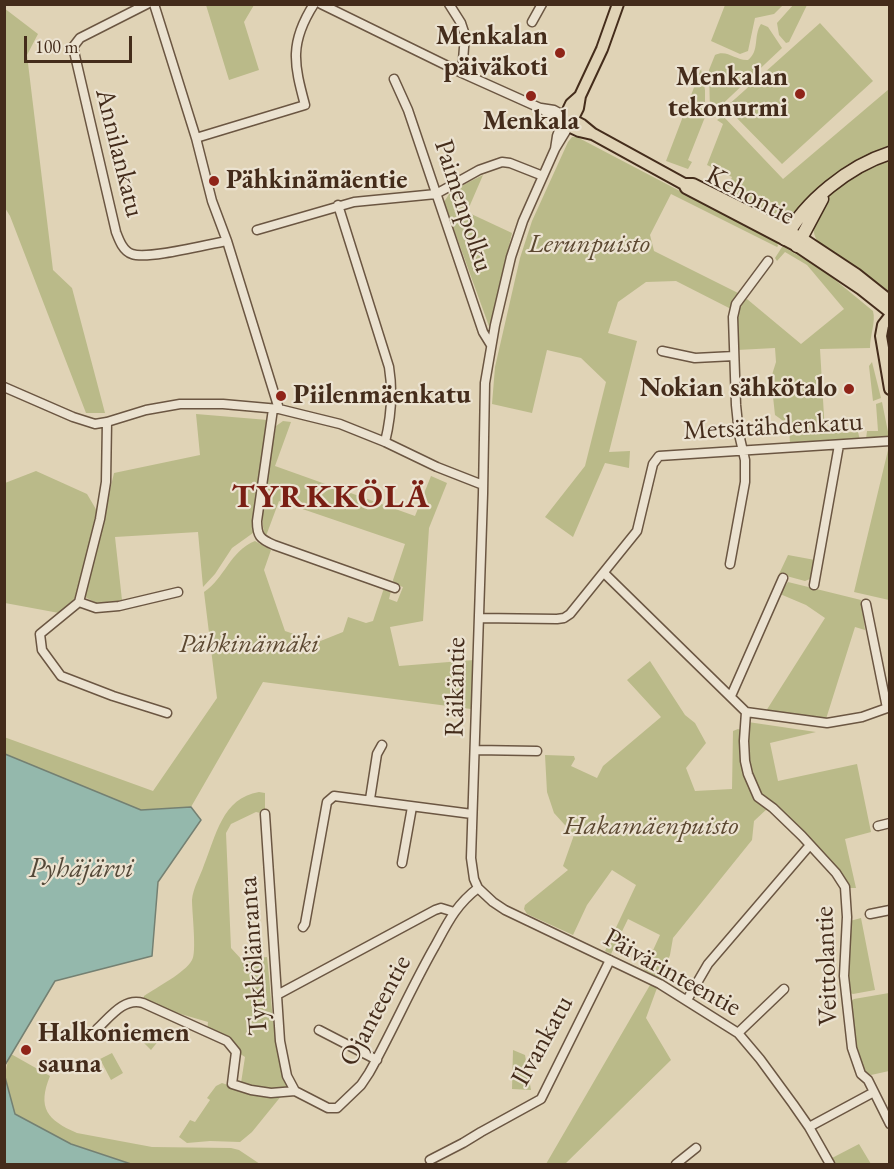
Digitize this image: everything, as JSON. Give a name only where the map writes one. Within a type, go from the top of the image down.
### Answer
[{"type":"highway","points":[[793,238],[827,190],[858,166],[890,153]]},
{"type":"main road","points":[[567,121],[578,108],[580,96],[602,50],[618,4]]},
{"type":"main road","name":"Kehontie","points":[[567,121],[582,124],[592,135],[684,184],[688,182],[693,184],[793,238]]},
{"type":"main road","points":[[793,238],[856,274],[890,301]]},
{"type":"main road","points":[[793,238],[890,314],[881,332],[886,342],[883,355],[890,388]]},
{"type":"street","name":"Annilankatu","points":[[147,4],[80,38],[73,47],[116,232],[121,245],[131,254],[147,255],[227,241]]},
{"type":"street","points":[[154,4],[276,409],[257,521],[258,535],[274,545],[395,588]]},
{"type":"street","points":[[196,138],[305,105],[295,63],[296,49],[300,32],[314,4]]},
{"type":"street","name":"Kehontie","points":[[321,4],[462,73],[540,108],[554,110],[567,121]]},
{"type":"street","points":[[449,4],[461,23],[465,35],[462,73]]},
{"type":"street","points":[[532,22],[542,4]]},
{"type":"street","name":"Paimenpolku","points":[[394,80],[408,110],[483,332],[491,345]]},
{"type":"street","name":"Räikäntie","points":[[478,888],[474,879],[471,858],[476,750],[484,383],[511,257],[523,221],[567,121]]},
{"type":"street","points":[[257,230],[338,205],[436,194],[479,170],[502,162],[543,176]]},
{"type":"street","points":[[338,205],[392,381],[385,442]]},
{"type":"street","points":[[730,564],[745,482],[744,450],[739,434],[736,405],[734,310],[768,261]]},
{"type":"street","points":[[662,351],[695,358],[734,356]]},
{"type":"street","points":[[4,387],[73,417],[95,424],[146,410],[180,404],[223,404],[276,409],[340,424],[483,485]]},
{"type":"street","points":[[107,422],[106,482],[100,519],[78,602],[40,634],[42,650],[61,676],[167,713]]},
{"type":"street","name":"Metsätähdenkatu","points":[[603,573],[637,531],[653,464],[659,456],[890,441]]},
{"type":"street","points":[[814,585],[839,445]]},
{"type":"street","points":[[479,618],[564,618],[603,573],[746,712],[827,723],[862,717],[888,707],[866,604]]},
{"type":"street","points":[[731,696],[783,578]]},
{"type":"street","points":[[78,602],[96,608],[119,606],[178,592]]},
{"type":"street","name":"Veittolantie","points":[[746,712],[745,761],[758,797],[773,808],[810,845],[836,873],[845,887],[847,917],[843,960],[848,1024],[856,1062],[861,1074],[868,1080],[890,1124]]},
{"type":"street","points":[[370,800],[377,754],[382,745]]},
{"type":"street","points":[[476,750],[537,752]]},
{"type":"street","points":[[303,927],[327,802],[334,796],[472,814]]},
{"type":"street","points":[[402,863],[412,807]]},
{"type":"street","name":"Tyrkkölänranta","points":[[265,814],[280,1041],[287,1076],[295,1092]]},
{"type":"street","points":[[878,826],[890,823]]},
{"type":"street","points":[[687,1000],[708,964],[810,845]]},
{"type":"street","name":"Ojanteentie","points":[[97,1029],[123,1006],[133,1001],[143,1003],[227,1041],[236,1052],[232,1084],[271,1093],[295,1092],[328,1108],[337,1108],[361,1085],[454,912],[464,899],[478,888]]},
{"type":"street","name":"Päivärinteentie","points":[[478,888],[493,902],[505,909],[660,984],[738,1034],[760,1059],[809,1127],[830,1164]]},
{"type":"street","points":[[277,996],[435,910],[441,908],[454,912]]},
{"type":"street","points":[[870,914],[890,910]]},
{"type":"street","name":"Ilvankatu","points":[[430,1160],[541,1099],[610,960]]},
{"type":"street","points":[[738,1034],[784,989]]},
{"type":"street","points":[[319,1030],[376,1060]]},
{"type":"street","points":[[809,1127],[874,1092]]},
{"type":"street","points":[[676,1164],[696,1148]]},
{"type":"green space","points":[[725,4],[783,5],[774,14],[755,18],[748,51],[740,54],[711,41]]},
{"type":"green space","points":[[794,4],[807,5],[789,42],[786,43],[779,35],[777,23]]},
{"type":"green space","points":[[206,5],[254,5],[244,22],[259,70],[229,80]]},
{"type":"green space","points":[[4,8],[38,34],[27,55],[53,270],[72,288],[105,413],[86,413],[5,208]]},
{"type":"green space","name":"Menkalan tekonurmi","points":[[820,23],[873,81],[782,164],[726,107]]},
{"type":"green space","points":[[761,24],[768,27],[782,48],[714,112],[710,111],[709,70],[715,55],[724,53],[748,60],[754,52]]},
{"type":"green space","points":[[701,69],[705,90],[705,117],[688,160],[692,162],[688,169],[666,161]]},
{"type":"green space","points":[[889,89],[889,147],[860,159],[841,171],[790,219],[766,215],[726,191],[732,177],[707,165],[723,124],[717,120],[723,116],[783,179]]},
{"type":"green space","name":"Lerunpuisto","points":[[572,137],[577,137],[777,242],[778,246],[671,194],[650,235],[654,251],[740,294],[731,309],[676,281],[646,282],[618,302],[608,333],[637,341],[609,452],[630,451],[629,468],[605,463],[573,537],[545,517],[585,466],[606,382],[581,358],[547,350],[532,413],[492,404],[495,367],[520,258],[532,221]]},
{"type":"green space","points":[[889,158],[889,293],[821,245],[815,237],[814,228],[819,209],[832,192],[857,173]]},
{"type":"green space","points":[[483,175],[467,212],[512,233],[490,329],[444,202],[451,191]]},
{"type":"green space","points":[[782,247],[823,270],[873,311],[870,348],[820,349],[825,433],[858,432],[860,440],[790,444],[789,425],[775,415],[771,378],[776,362],[775,348],[737,350],[737,311],[743,299],[747,299],[801,344],[844,309],[807,265],[785,252],[777,261],[775,258]]},
{"type":"green space","points":[[872,362],[881,398],[873,401],[869,366]]},
{"type":"green space","points":[[882,402],[889,437],[866,439],[867,431],[878,431],[876,404]]},
{"type":"green space","points":[[196,414],[268,420],[253,533],[232,548],[215,574],[203,587],[198,532],[115,537],[122,600],[100,605],[85,597],[114,473],[200,455]]},
{"type":"green space","name":"Pähkinämäki","points":[[283,421],[291,422],[275,466],[415,516],[431,476],[447,483],[429,528],[423,621],[390,627],[399,666],[474,660],[471,709],[263,682],[191,807],[141,810],[5,754],[4,737],[153,791],[217,698],[204,592],[217,580],[239,551],[255,541],[271,550],[264,570],[285,631],[318,642],[343,632],[348,617],[366,623],[373,621],[384,588],[391,591],[389,599],[397,602],[403,587],[394,584],[393,580],[405,544],[279,501],[266,536],[263,516],[266,484],[276,426]]},
{"type":"green space","points":[[890,446],[889,600],[854,592]]},
{"type":"green space","points":[[36,471],[87,494],[97,511],[75,598],[59,613],[5,603],[5,483]]},
{"type":"green space","points":[[788,555],[815,560],[810,579],[805,581],[779,574]]},
{"type":"green space","points":[[788,582],[861,600],[865,630],[855,627],[826,719],[766,711],[825,618],[806,605],[780,594]]},
{"type":"green space","name":"Hakamäenpuisto","points":[[650,661],[685,715],[695,723],[706,743],[686,768],[695,791],[732,789],[733,731],[738,729],[741,730],[743,762],[768,808],[754,821],[752,840],[673,938],[670,955],[660,979],[644,970],[660,935],[628,919],[611,954],[605,951],[636,885],[612,870],[587,905],[573,935],[527,914],[524,909],[525,905],[568,870],[563,866],[574,835],[554,813],[547,792],[545,755],[574,756],[575,759],[571,766],[597,778],[603,766],[661,717],[627,680]]},
{"type":"green space","points":[[748,722],[816,732],[770,743],[778,781],[857,764],[871,832],[845,839],[856,888],[847,888],[760,796],[747,761]]},
{"type":"green space","points":[[259,792],[265,793],[265,814],[256,812],[231,824],[226,833],[231,948],[242,960],[267,957],[276,1039],[289,1087],[286,1090],[248,1087],[241,1083],[245,1057],[207,1032],[208,1022],[143,1003],[144,996],[177,975],[192,960],[194,941],[192,900],[217,831],[222,820],[236,802]]},
{"type":"green space","points":[[861,918],[875,990],[853,994],[848,992],[846,975],[850,921]]},
{"type":"green space","points":[[650,985],[657,988],[646,1018],[671,1060],[565,1164],[546,1164]]},
{"type":"green space","points":[[889,993],[889,1071],[871,1075],[865,1070],[857,1053],[850,1002],[854,999]]},
{"type":"green space","points":[[152,1028],[157,1029],[163,1035],[151,1050],[143,1042],[144,1033]]},
{"type":"green space","points":[[513,1050],[525,1055],[531,1090],[512,1089]]},
{"type":"green space","points":[[112,1053],[123,1073],[111,1080],[100,1059]]},
{"type":"green space","points":[[11,1054],[50,1076],[45,1097],[47,1112],[58,1123],[77,1133],[152,1147],[231,1148],[239,1150],[260,1164],[131,1164],[71,1144],[15,1114],[6,1077]]},
{"type":"green space","points":[[222,1083],[249,1092],[282,1095],[252,1132],[240,1142],[187,1143],[179,1137],[190,1120],[195,1122],[210,1100],[207,1098],[216,1086]]},
{"type":"green space","points":[[859,1144],[871,1164],[836,1164],[832,1158]]},
{"type":"water","name":"Pyhäjärvi","points":[[5,754],[141,810],[191,807],[201,820],[158,882],[152,956],[55,981],[5,1065]]},
{"type":"water","points":[[5,1077],[15,1114],[71,1144],[131,1164],[5,1164]]},
{"type":"place","name":"Menkalan päiväkoti","points":[[560,53]]},
{"type":"place","name":"Menkalan tekonurmi","points":[[800,94]]},
{"type":"place","name":"Menkala","points":[[531,96]]},
{"type":"place","name":"Pähkinämäentie","points":[[214,181]]},
{"type":"place","name":"Nokian sähkötalo","points":[[849,389]]},
{"type":"place","name":"Piilenmäenkatu","points":[[281,396]]},
{"type":"place","name":"Halkoniemen sauna","points":[[26,1050]]},
{"type":"district","name":"TYRKKÖLÄ","points":[[331,498]]}]
